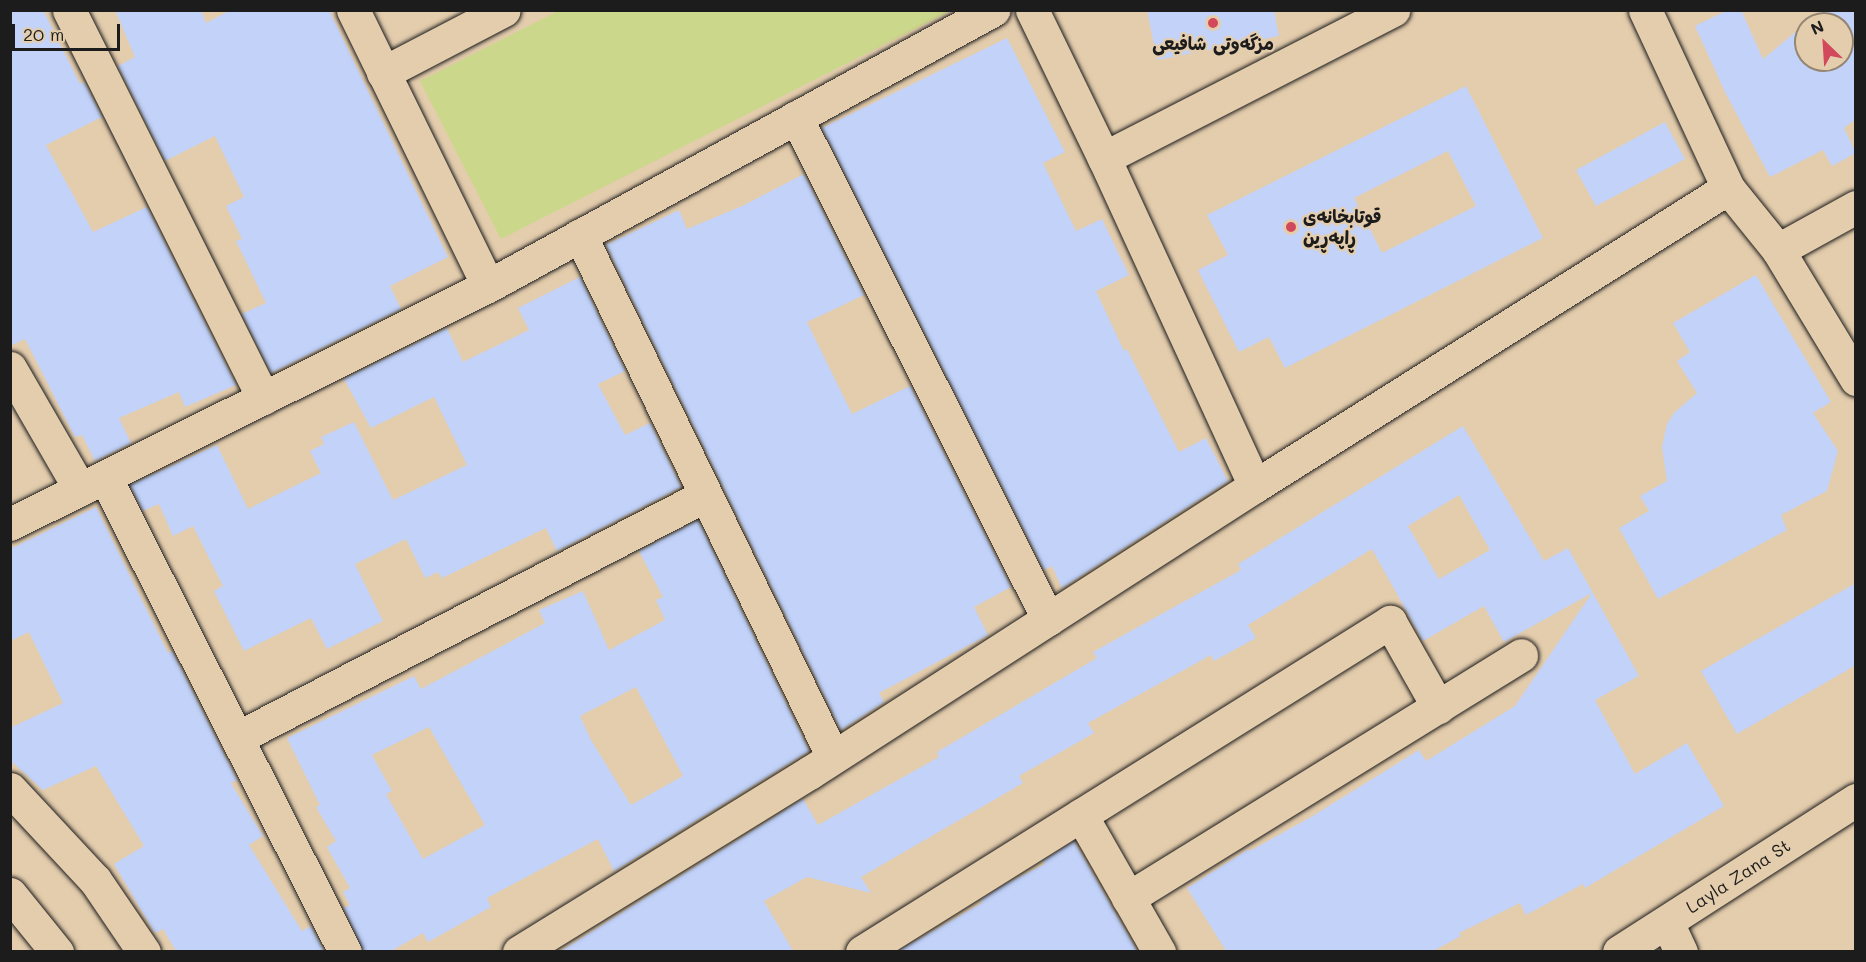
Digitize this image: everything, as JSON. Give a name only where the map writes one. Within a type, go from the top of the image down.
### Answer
[{"type":"street","points":[[69,10],[263,398]]},
{"type":"street","points":[[353,10],[488,286]]},
{"type":"street","points":[[383,73],[504,10]]},
{"type":"street","points":[[10,524],[488,286],[993,10]]},
{"type":"street","points":[[1032,10],[1104,158],[1255,486]]},
{"type":"street","points":[[1104,158],[1393,10]]},
{"type":"street","points":[[1645,10],[1728,188],[1778,250],[1856,379]]},
{"type":"street","points":[[796,117],[1048,620]]},
{"type":"street","points":[[519,951],[833,757],[1255,486],[1728,188]]},
{"type":"street","points":[[1778,250],[1856,207]]},
{"type":"street","points":[[580,235],[704,495],[833,757]]},
{"type":"street","points":[[10,368],[93,483],[237,738],[345,951]]},
{"type":"street","points":[[237,738],[704,495]]},
{"type":"street","points":[[862,951],[1390,622],[1438,707]]},
{"type":"street","points":[[1128,898],[1521,655]]},
{"type":"street","points":[[10,789],[95,880],[144,951]]},
{"type":"street","name":"Layla Zana St","points":[[1619,951],[1856,800]]},
{"type":"street","points":[[1081,815],[1159,951]]},
{"type":"street","points":[[10,894],[57,951]]},
{"type":"street","points":[[1667,922],[1681,951]]},
{"type":"green space","points":[[560,10],[950,11],[501,239],[420,81]]},
{"type":"building","points":[[10,10],[43,10],[80,84],[84,82],[102,117],[46,145],[93,232],[147,207],[236,385],[185,407],[179,392],[119,418],[131,443],[95,461],[82,435],[75,437],[25,339],[10,346]]},
{"type":"building","points":[[115,10],[201,10],[206,23],[231,10],[329,10],[448,257],[390,286],[401,309],[271,373],[242,314],[266,303],[236,241],[242,239],[226,206],[244,197],[215,136],[165,161],[118,66],[135,57]]},
{"type":"building","name":"مزگەوتی شافیعی","points":[[1147,10],[1274,10],[1279,36],[1157,60]]},
{"type":"building","points":[[1728,10],[1741,10],[1763,59],[1794,33],[1794,72],[1854,72],[1854,12],[1820,12],[1822,10],[1856,10],[1856,119],[1844,128],[1856,153],[1832,166],[1823,150],[1770,177],[1725,92],[1695,26]]},
{"type":"building","points":[[1007,38],[1065,152],[1043,163],[1076,231],[1102,219],[1129,275],[1096,291],[1124,351],[1127,349],[1179,452],[1206,438],[1228,481],[1062,588],[1052,566],[1044,570],[822,128]]},
{"type":"building","name":"قوتابخانەی ڕاپەڕین","points":[[1466,86],[1543,238],[1285,368],[1269,337],[1239,352],[1198,270],[1228,255],[1207,215]],"holes":[[[1448,151],[1476,206],[1382,253],[1354,198]]]},
{"type":"building","points":[[1665,122],[1685,159],[1596,206],[1576,170]]},
{"type":"building","points":[[804,174],[864,295],[807,322],[852,414],[910,386],[1011,587],[974,607],[988,635],[879,693],[884,702],[841,730],[606,245],[679,210],[687,229],[742,206]]},
{"type":"building","points":[[1756,275],[1831,402],[1813,413],[1838,451],[1827,491],[1781,515],[1787,530],[1658,599],[1619,528],[1649,511],[1640,496],[1667,481],[1662,447],[1667,424],[1674,413],[1697,393],[1677,361],[1690,352],[1673,323]]},
{"type":"building","points":[[580,277],[625,371],[598,384],[625,435],[650,423],[681,487],[557,551],[546,528],[442,578],[438,572],[425,578],[406,539],[355,564],[383,621],[327,649],[311,618],[244,651],[214,591],[223,586],[193,526],[173,536],[159,504],[143,511],[130,485],[217,445],[248,509],[321,473],[310,451],[324,444],[321,437],[354,422],[393,500],[467,465],[434,397],[371,428],[344,379],[447,328],[463,362],[529,330],[518,308]]},
{"type":"building","points":[[1463,426],[1544,561],[1568,548],[1639,676],[1595,700],[1635,774],[1687,743],[1724,806],[1585,888],[1583,884],[1526,915],[1520,903],[1459,933],[1461,936],[1433,951],[1226,951],[1187,888],[1249,849],[1250,851],[1311,817],[1419,750],[1426,761],[1515,706],[1592,593],[1504,642],[1484,606],[1423,641],[1372,549],[1248,625],[1256,638],[1214,661],[1211,655],[1088,723],[1094,733],[1019,776],[1023,783],[861,877],[871,893],[807,877],[764,901],[793,951],[561,951],[803,799],[818,825],[939,757],[937,752],[1097,658],[1093,652],[1241,570],[1238,564]],"holes":[[[1459,495],[1490,550],[1439,579],[1408,526]]]},
{"type":"building","points":[[96,507],[168,653],[172,651],[237,780],[231,783],[263,836],[249,845],[302,931],[311,926],[324,951],[176,951],[163,929],[155,933],[114,864],[144,846],[96,766],[43,790],[10,760],[10,728],[63,703],[29,632],[10,641],[10,549]]},
{"type":"building","points":[[698,520],[809,751],[614,871],[598,839],[487,898],[491,907],[428,942],[423,933],[391,951],[363,951],[344,908],[350,905],[343,892],[350,888],[327,847],[336,841],[316,807],[320,805],[287,738],[414,676],[421,689],[545,623],[539,610],[583,591],[609,650],[665,620],[656,600],[663,597],[639,551]],"holes":[[[636,687],[683,776],[631,805],[591,740],[580,716]],[[429,727],[485,825],[423,859],[386,794],[392,791],[372,755]]]},
{"type":"building","points":[[1856,583],[1856,665],[1737,734],[1701,671]]},
{"type":"building","points":[[1074,841],[1137,951],[898,951],[982,903],[981,900],[1002,886],[1045,864],[1043,861]]},
{"type":"place","name":"مزگەوتی شافیعی","points":[[1213,23]]},
{"type":"place","name":"قوتابخانەی ڕاپەڕین","points":[[1291,227]]}]
